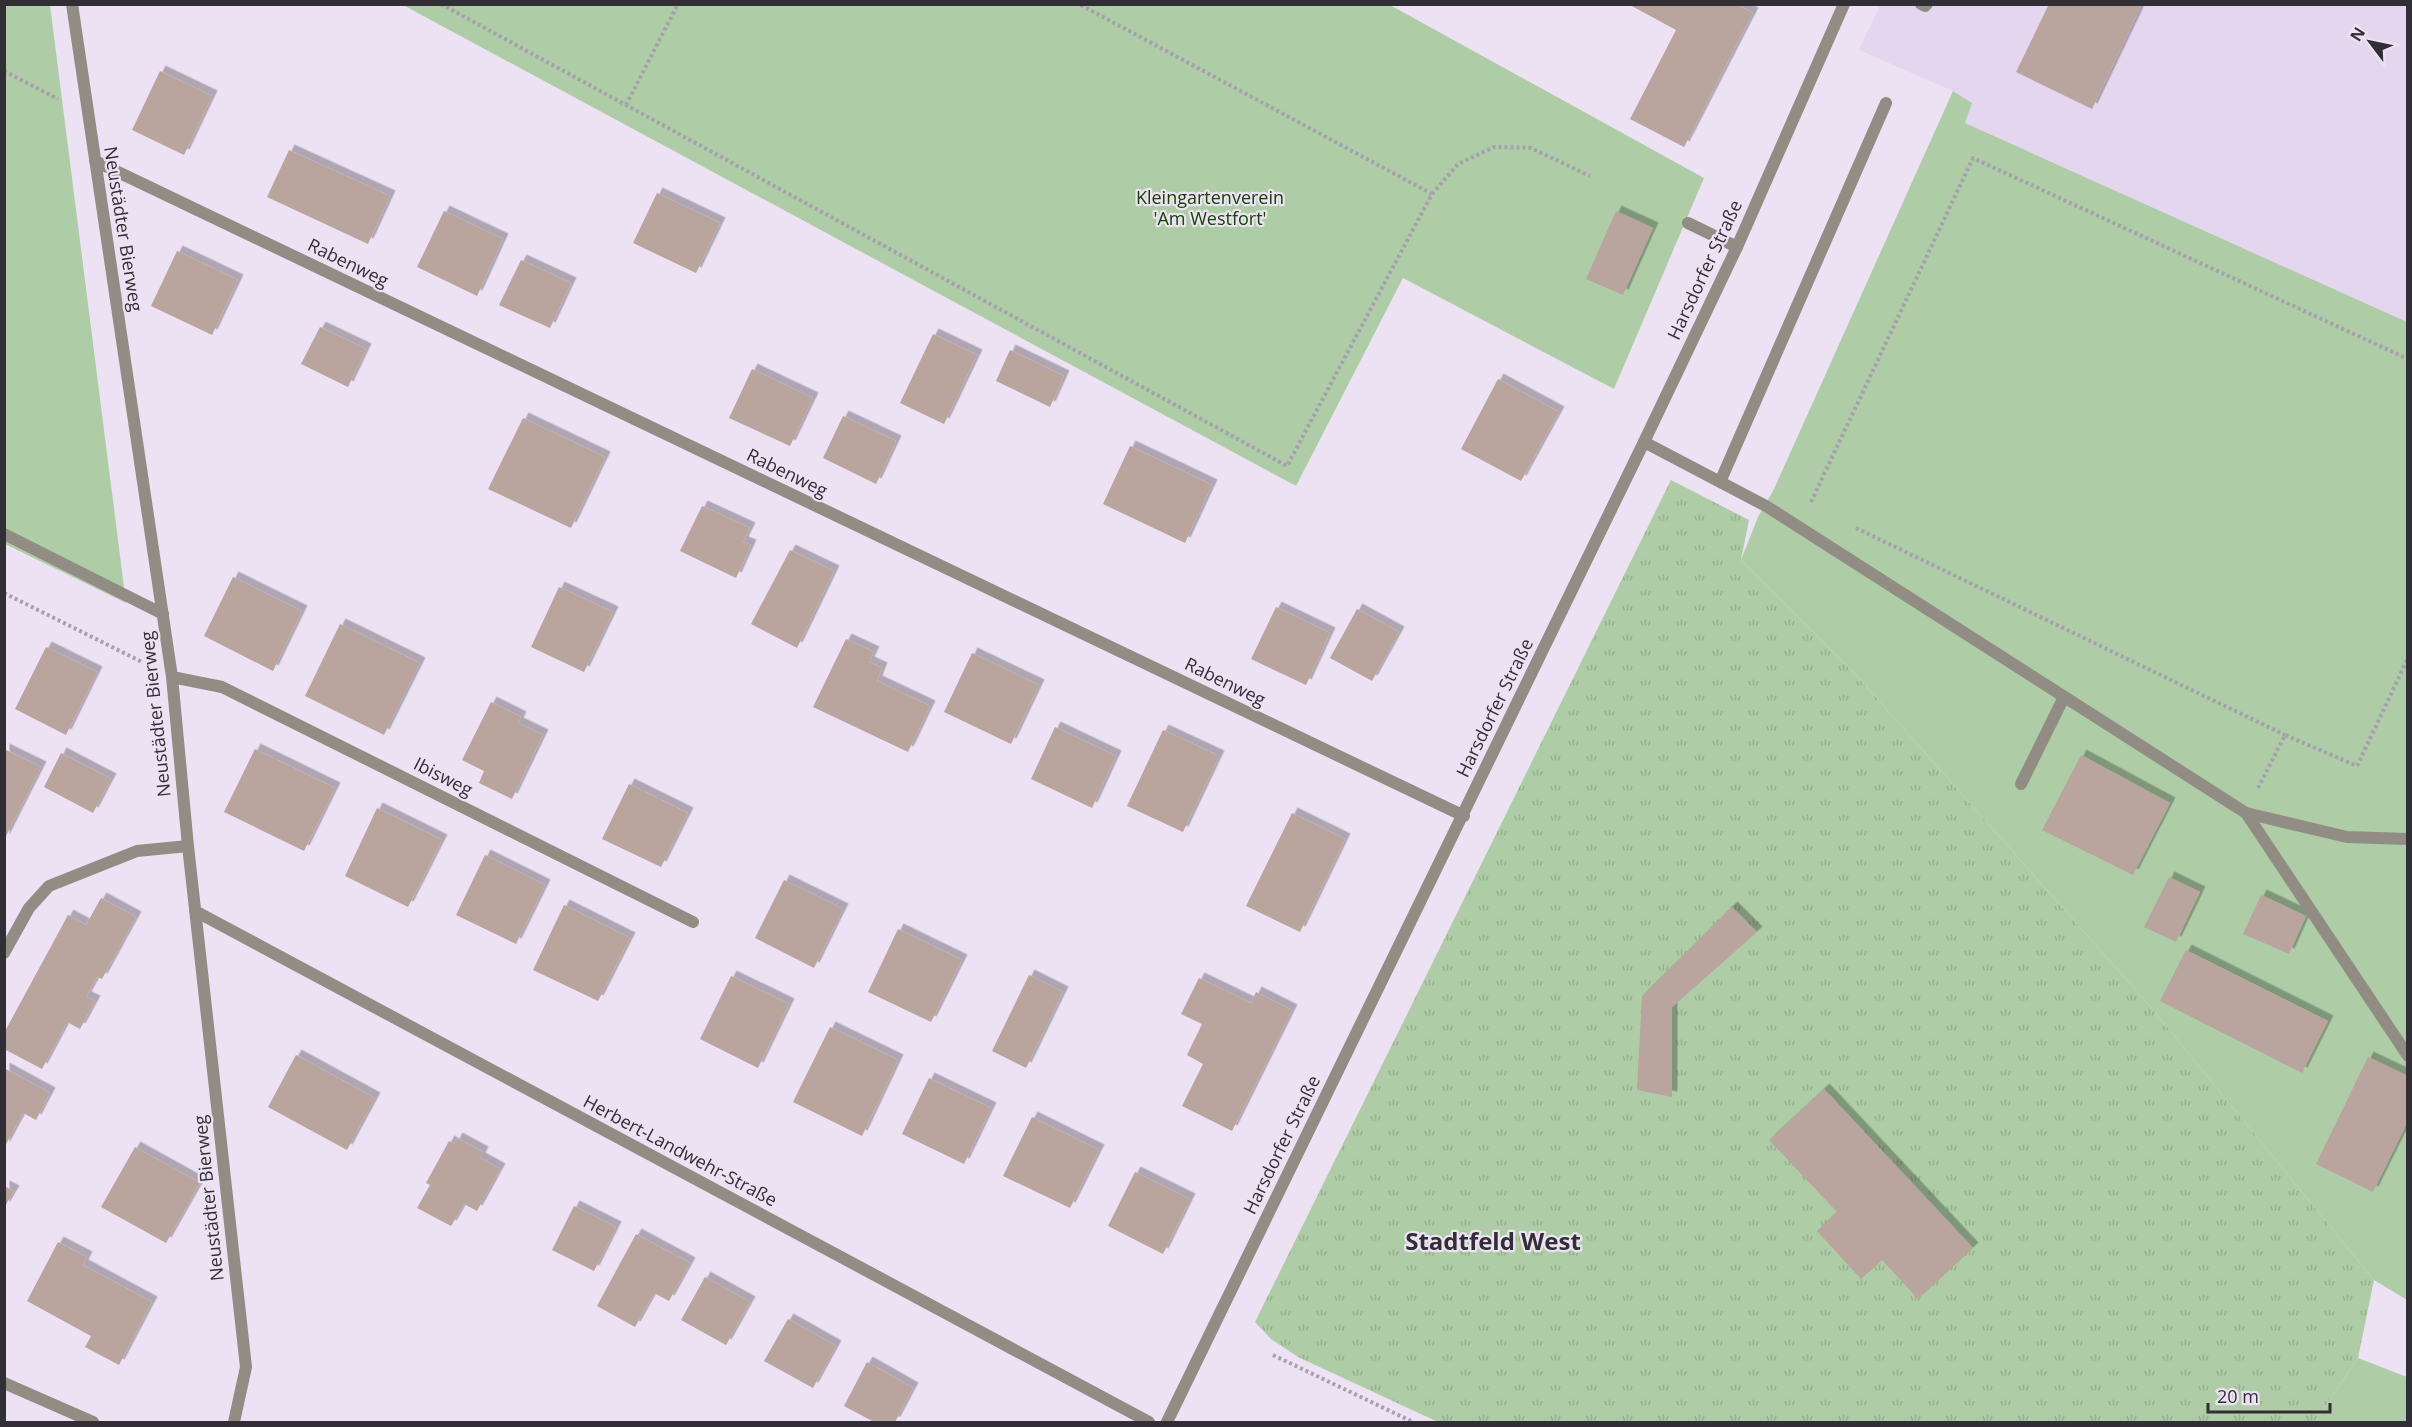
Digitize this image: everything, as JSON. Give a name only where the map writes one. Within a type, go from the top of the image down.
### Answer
[{"type":"street","name":"Neustädter Bierweg","points":[[72,4],[172,677],[188,846],[246,1367],[234,1422]]},
{"type":"street","name":"Harsdorfer Straße","points":[[1167,1422],[1464,816],[1644,442],[1737,247],[1844,4]]},
{"type":"street","points":[[1921,4],[1925,6],[1927,4]]},
{"type":"street","points":[[1719,482],[1886,103]]},
{"type":"street","name":"Rabenweg","points":[[95,161],[1464,816]]},
{"type":"street","points":[[1688,223],[1737,247]]},
{"type":"street","points":[[1644,442],[1766,506],[2246,813],[2347,837],[2408,839]]},
{"type":"street","points":[[4,534],[163,614]]},
{"type":"street","name":"Ibisweg","points":[[172,677],[222,687],[693,922]]},
{"type":"street","points":[[2021,784],[2064,697]]},
{"type":"street","points":[[2246,813],[2408,1056]]},
{"type":"street","points":[[4,953],[29,908],[49,886],[137,851],[188,846]]},
{"type":"street","name":"Herbert-Landwehr-Straße","points":[[195,911],[1149,1422]]},
{"type":"street","points":[[4,1383],[93,1422]]},
{"type":"path","points":[[441,4],[1287,466],[1432,194],[1458,164],[1494,147],[1531,148],[1590,176]]},
{"type":"path","points":[[626,105],[678,4]]},
{"type":"path","points":[[1079,4],[1432,194]]},
{"type":"path","points":[[4,71],[88,114]]},
{"type":"path","points":[[1809,505],[1973,158],[2408,359]]},
{"type":"path","points":[[1851,526],[2285,735],[2357,766],[2408,658]]},
{"type":"path","points":[[4,592],[172,677]]},
{"type":"path","points":[[2246,813],[2285,735]]},
{"type":"path","points":[[1273,1355],[1413,1422]]},
{"type":"shaded area","points":[[1880,5],[2407,5],[2407,322],[1965,123],[1972,103],[1953,91],[1859,50]]},
{"type":"green space","points":[[4,5],[50,5],[126,603],[5,544]]},
{"type":"green space","name":"Kleingartenverein 'Am Westfort'","points":[[403,5],[1390,5],[1704,178],[1614,389],[1403,278],[1296,486]]},
{"type":"green space","points":[[1953,91],[1972,103],[1965,123],[2407,322],[2407,1300],[2374,1280],[2149,1005],[1856,675],[1741,560],[1758,517],[1774,489]]},
{"type":"green space","points":[[1671,480],[1749,520],[1741,560],[1856,675],[2149,1005],[2374,1280],[2358,1358],[2315,1422],[1438,1422],[1298,1357],[1271,1339],[1255,1322]]},
{"type":"green space","points":[[2358,1358],[2407,1377],[2407,1422],[2315,1422]]},
{"type":"building","points":[[1628,4],[1736,4],[1753,13],[1684,147],[1630,119],[1676,30]]},
{"type":"building","points":[[2049,4],[2142,4],[2092,109],[2016,72]]},
{"type":"building","points":[[160,71],[212,96],[184,155],[132,130]]},
{"type":"building","points":[[289,150],[390,196],[368,244],[267,197]]},
{"type":"building","points":[[657,193],[720,223],[696,273],[633,243]]},
{"type":"building","points":[[444,211],[503,239],[477,296],[417,267]]},
{"type":"building","points":[[1616,211],[1653,228],[1623,295],[1586,279]]},
{"type":"building","points":[[177,251],[238,280],[212,335],[151,306]]},
{"type":"building","points":[[521,260],[571,283],[550,328],[499,305]]},
{"type":"building","points":[[320,327],[366,349],[348,387],[301,364]]},
{"type":"building","points":[[933,334],[977,355],[944,424],[900,403]]},
{"type":"building","points":[[1010,350],[1064,376],[1050,407],[996,381]]},
{"type":"building","points":[[752,369],[813,398],[790,446],[729,418]]},
{"type":"building","points":[[1498,379],[1559,412],[1521,481],[1461,449]]},
{"type":"building","points":[[843,416],[896,441],[876,484],[823,458]]},
{"type":"building","points":[[523,418],[605,457],[571,528],[488,489]]},
{"type":"building","points":[[1130,446],[1212,485],[1185,543],[1103,504]]},
{"type":"building","points":[[702,506],[750,528],[743,542],[751,545],[736,578],[680,551]]},
{"type":"building","points":[[790,550],[834,571],[797,648],[751,624]]},
{"type":"building","points":[[233,577],[302,611],[273,671],[204,636]]},
{"type":"building","points":[[559,587],[613,612],[584,672],[531,647]]},
{"type":"building","points":[[1276,607],[1330,633],[1306,685],[1251,659]]},
{"type":"building","points":[[1357,609],[1399,632],[1372,681],[1330,658]]},
{"type":"building","points":[[340,624],[420,663],[384,735],[305,696]]},
{"type":"building","points":[[846,639],[874,652],[869,662],[882,668],[877,681],[930,706],[908,752],[813,707]]},
{"type":"building","points":[[46,647],[97,672],[66,735],[15,709]]},
{"type":"building","points":[[972,653],[1039,685],[1011,744],[944,712]]},
{"type":"building","points":[[491,702],[521,717],[518,723],[543,735],[512,799],[479,783],[484,771],[462,760]]},
{"type":"building","points":[[1055,727],[1116,756],[1092,808],[1031,779]]},
{"type":"building","points":[[1163,730],[1219,756],[1183,832],[1127,806]]},
{"type":"building","points":[[4,749],[41,767],[4,840]]},
{"type":"building","points":[[255,749],[335,788],[304,851],[224,812]]},
{"type":"building","points":[[61,753],[111,779],[93,813],[44,787]]},
{"type":"building","points":[[2081,755],[2170,803],[2133,875],[2042,830]]},
{"type":"building","points":[[629,784],[688,813],[661,867],[602,839]]},
{"type":"building","points":[[377,808],[442,840],[408,907],[345,876]]},
{"type":"building","points":[[1292,813],[1345,839],[1300,932],[1246,906]]},
{"type":"building","points":[[485,855],[545,885],[516,944],[456,915]]},
{"type":"building","points":[[2169,877],[2200,892],[2176,942],[2144,927]]},
{"type":"building","points":[[784,880],[843,909],[814,968],[755,938]]},
{"type":"building","points":[[2261,895],[2306,916],[2289,954],[2243,934]]},
{"type":"building","points":[[101,898],[136,917],[102,979],[97,977],[86,997],[95,1001],[80,1029],[67,1022],[42,1069],[4,1049],[4,1033],[68,915],[86,925]]},
{"type":"building","points":[[564,905],[630,938],[598,1001],[533,970]]},
{"type":"building","points":[[1732,907],[1757,932],[1672,1007],[1672,1097],[1637,1090],[1642,996]]},
{"type":"building","points":[[898,929],[962,960],[931,1022],[868,992]]},
{"type":"building","points":[[2186,950],[2328,1021],[2302,1073],[2160,1001]]},
{"type":"building","points":[[1029,975],[1063,992],[1026,1068],[992,1051]]},
{"type":"building","points":[[731,976],[789,1004],[758,1068],[700,1039]]},
{"type":"building","points":[[1199,978],[1251,1003],[1256,992],[1292,1010],[1232,1131],[1182,1106],[1203,1064],[1187,1055],[1202,1024],[1181,1014]]},
{"type":"building","points":[[830,1027],[898,1060],[862,1136],[793,1102]]},
{"type":"building","points":[[296,1055],[375,1098],[347,1150],[268,1107]]},
{"type":"building","points":[[2368,1057],[2408,1076],[2408,1121],[2373,1192],[2316,1164]]},
{"type":"building","points":[[4,1068],[50,1093],[36,1120],[23,1113],[4,1148]]},
{"type":"building","points":[[929,1078],[991,1108],[964,1164],[902,1134]]},
{"type":"building","points":[[1824,1089],[1973,1248],[1918,1299],[1882,1260],[1861,1279],[1817,1231],[1837,1212],[1769,1140]]},
{"type":"building","points":[[1032,1117],[1099,1150],[1070,1208],[1003,1176]]},
{"type":"building","points":[[457,1138],[483,1152],[480,1158],[500,1169],[477,1211],[464,1204],[451,1226],[417,1208],[430,1185],[426,1183],[449,1141],[454,1144]]},
{"type":"building","points":[[135,1147],[200,1183],[166,1243],[101,1207]]},
{"type":"building","points":[[1135,1172],[1190,1199],[1163,1254],[1108,1226]]},
{"type":"building","points":[[4,1186],[14,1191],[4,1208]]},
{"type":"building","points":[[574,1206],[616,1227],[594,1271],[552,1250]]},
{"type":"building","points":[[636,1234],[690,1263],[669,1301],[654,1293],[635,1327],[597,1306]]},
{"type":"building","points":[[58,1242],[87,1257],[83,1265],[152,1302],[119,1365],[85,1347],[91,1336],[27,1301]]},
{"type":"building","points":[[705,1277],[750,1302],[726,1345],[681,1320]]},
{"type":"building","points":[[788,1319],[836,1346],[813,1388],[764,1361]]},
{"type":"building","points":[[867,1362],[913,1388],[895,1422],[874,1422],[844,1406]]},
{"type":"district","name":"Stadtfeld West","points":[[1493,1242]]}]
